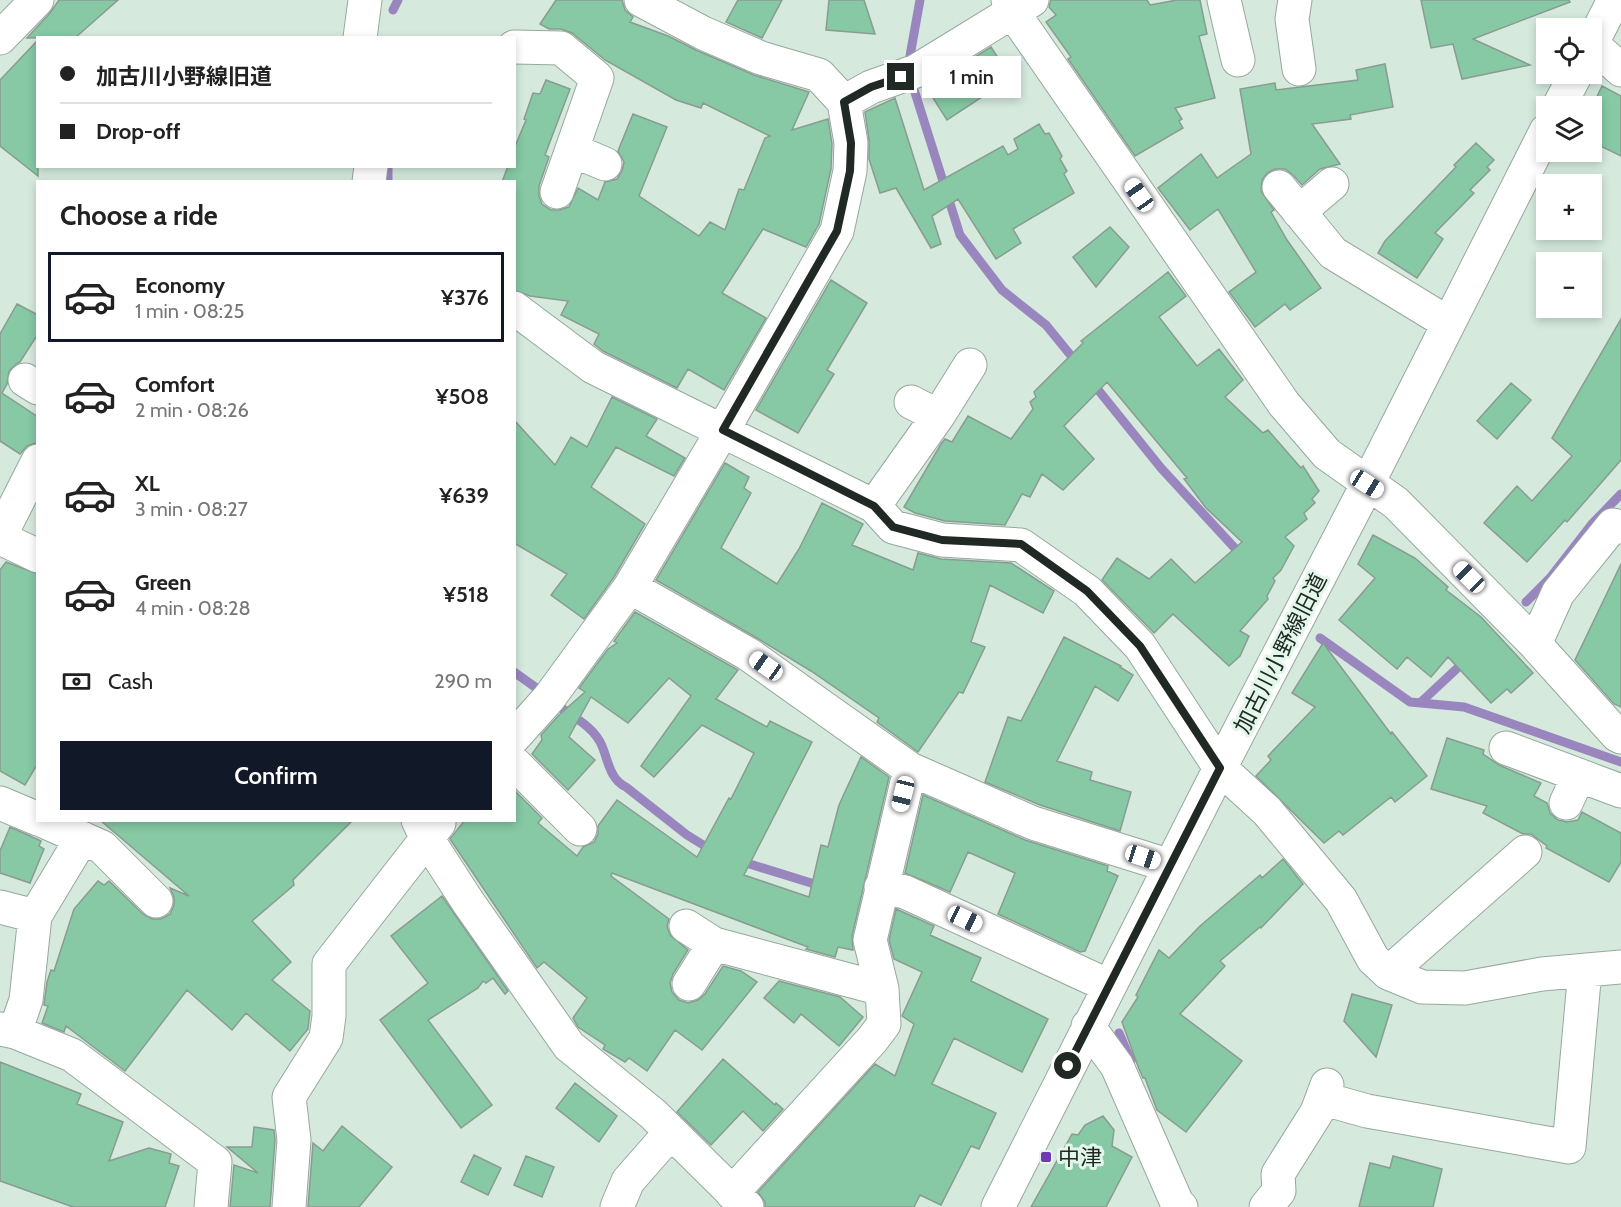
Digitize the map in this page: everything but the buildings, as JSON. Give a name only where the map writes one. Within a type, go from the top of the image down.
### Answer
[{"type":"street","points":[[0,38],[37,0]]},
{"type":"street","points":[[365,0],[366,36]]},
{"type":"street","points":[[516,735],[549,698],[630,587],[837,231],[850,171],[851,143],[844,102],[819,75],[760,58],[703,33],[640,0]]},
{"type":"street","points":[[1224,0],[1238,60]]},
{"type":"street","points":[[1295,0],[1292,19],[1299,69]]},
{"type":"street","points":[[1602,24],[1614,0]]},
{"type":"street","points":[[844,102],[871,87],[909,74],[1018,4],[1021,24],[1284,404],[1327,454],[1396,503],[1516,625],[1621,737]]},
{"type":"street","points":[[516,47],[561,48],[597,78],[558,192]]},
{"type":"street","points":[[1602,53],[1621,70]]},
{"type":"street","points":[[572,150],[605,164]]},
{"type":"street","name":"加古川小野線旧道","points":[[998,1207],[1088,1026],[1536,151]]},
{"type":"street","points":[[1299,213],[1332,184]]},
{"type":"street","points":[[1279,187],[1333,253],[1448,323]]},
{"type":"street","points":[[516,309],[593,367],[874,506],[893,527],[942,540],[1021,544],[1087,591],[1140,646],[1220,768],[1267,811],[1341,900],[1372,959],[1388,973],[1422,987],[1465,988],[1542,974],[1621,967]]},
{"type":"street","points":[[874,506],[925,409],[970,365]]},
{"type":"street","points":[[36,465],[0,537],[36,555]]},
{"type":"street","points":[[1516,625],[1558,593],[1613,525],[1621,527]]},
{"type":"street","points":[[630,587],[748,654],[910,769],[1033,823],[1170,866]]},
{"type":"street","points":[[1506,748],[1572,789],[1621,791]]},
{"type":"street","points":[[516,765],[580,829]]},
{"type":"street","points":[[289,1207],[294,1140],[289,1097],[326,1038],[329,1016],[329,964],[428,826],[468,902],[569,1046],[653,1114],[740,1200],[884,1024],[882,988],[870,940],[910,769]]},
{"type":"street","points":[[0,803],[36,819]]},
{"type":"street","points":[[44,822],[102,847],[156,901]]},
{"type":"street","points":[[82,838],[35,916],[26,1000],[7,1031],[72,1055],[215,1162],[211,1207]]},
{"type":"street","points":[[1388,973],[1525,852]]},
{"type":"street","points":[[881,886],[904,892],[1109,986]]},
{"type":"street","points":[[0,907],[35,916]]},
{"type":"street","points":[[686,926],[714,944],[882,988]]},
{"type":"street","points":[[688,984],[714,944]]},
{"type":"street","points":[[1266,1207],[1279,1191],[1278,1174],[1327,1092],[1364,1120],[1569,1147],[1585,970]]},
{"type":"street","points":[[1088,1026],[1117,1066],[1177,1203],[1181,1207]]},
{"type":"street","points":[[617,1207],[628,1181],[671,1132]]},
{"type":"waterway","points":[[393,10],[398,0]]},
{"type":"waterway","points":[[908,67],[920,0]]},
{"type":"waterway","points":[[911,80],[960,235],[1002,290],[1046,325],[1077,363]]},
{"type":"waterway","points":[[388,168],[388,180]]},
{"type":"waterway","points":[[1091,381],[1161,468],[1243,557]]},
{"type":"waterway","points":[[1526,602],[1550,578],[1592,524],[1621,494]]},
{"type":"waterway","points":[[1320,638],[1410,702],[1464,707],[1621,762]]},
{"type":"waterway","points":[[1420,703],[1465,661]]},
{"type":"waterway","points":[[516,673],[542,692]]},
{"type":"waterway","points":[[560,707],[595,734],[616,780],[687,835],[713,851]]},
{"type":"waterway","points":[[740,861],[824,887]]},
{"type":"waterway","points":[[1119,1033],[1131,1061]]},
{"type":"place","name":"中津","points":[[1046,1157]]},
{"type":"route","points":[[901,77],[871,87],[844,102],[851,143],[850,171],[837,231],[723,430],[874,506],[893,527],[942,540],[1021,544],[1087,591],[1140,646],[1220,768],[1068,1066]]}]
